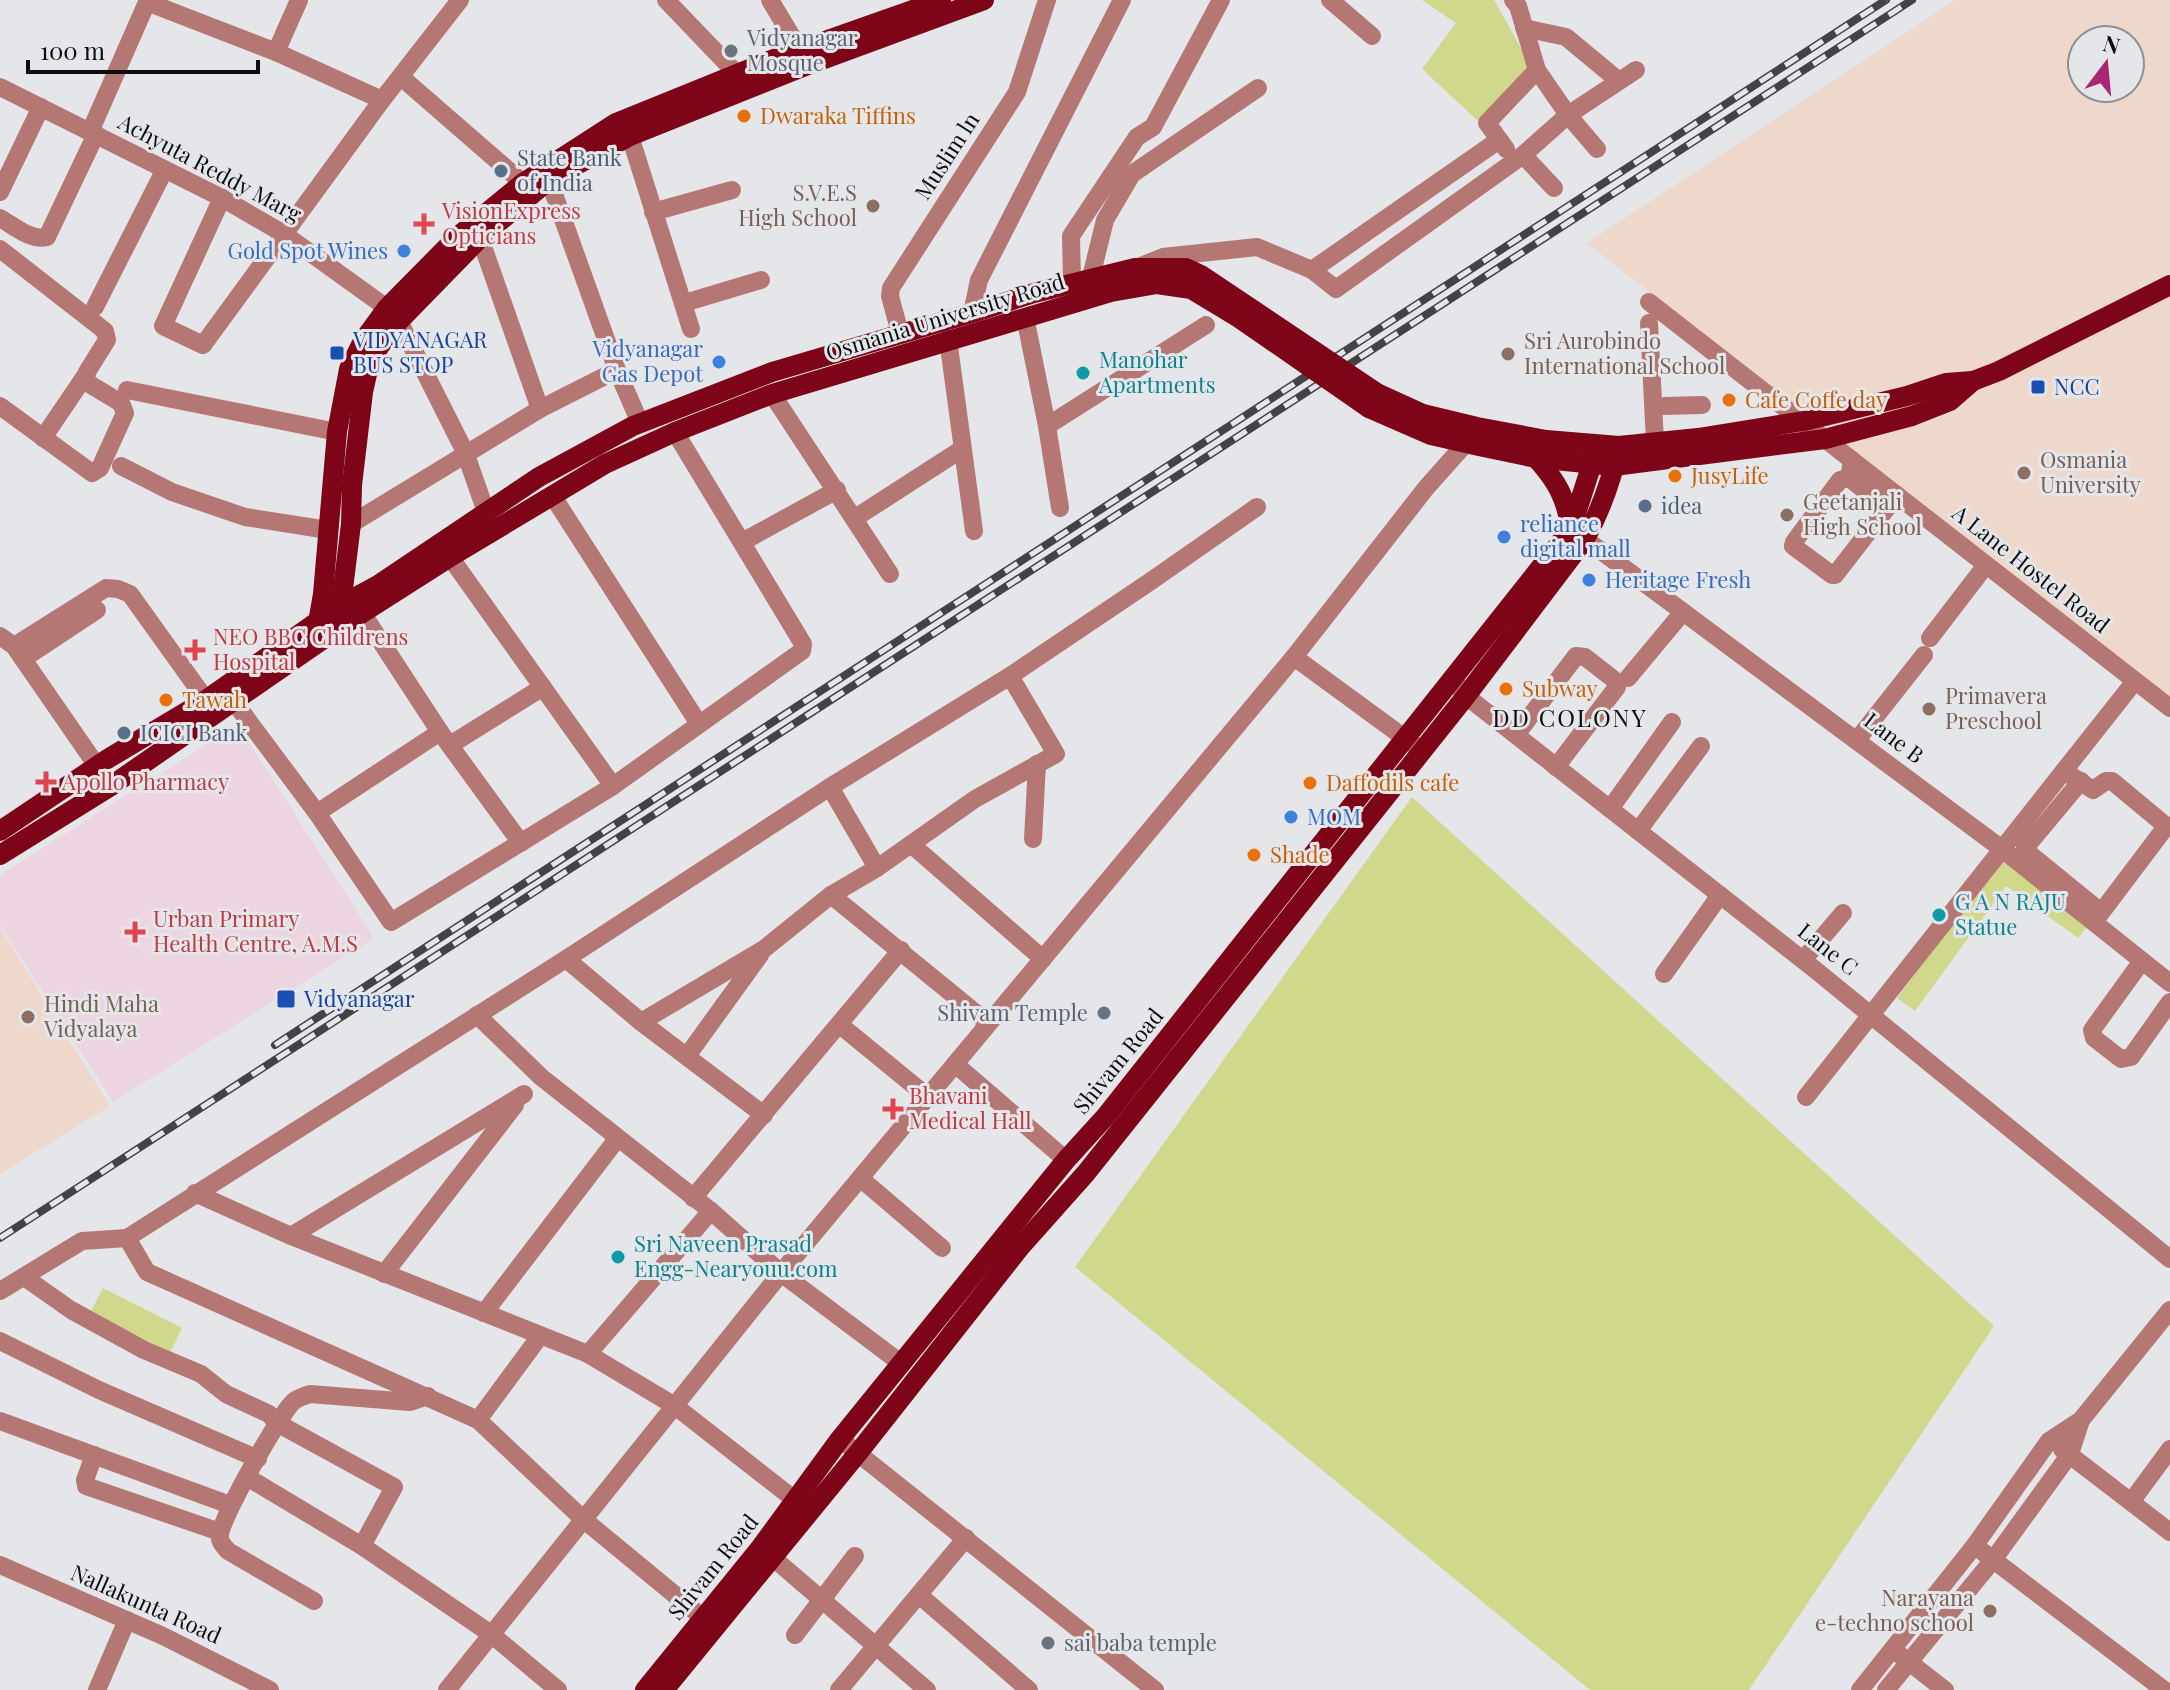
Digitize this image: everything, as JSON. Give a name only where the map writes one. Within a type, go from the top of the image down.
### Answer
[{"type":"main road","points":[[351,610],[345,570],[363,392],[393,314],[457,237],[523,183],[616,123],[800,50],[893,8],[941,0]]},
{"type":"main road","points":[[322,630],[337,432],[349,369],[363,341],[549,180],[630,136],[813,63],[984,0]]},
{"type":"main road","name":"Osmania University Road","points":[[351,610],[378,585],[486,512],[592,446],[640,423],[772,372],[1081,280],[1135,268],[1158,276]]},
{"type":"main road","name":"Osmania University Road","points":[[0,831],[97,766],[351,610],[450,557],[605,464],[675,432],[772,394],[1186,268],[1377,393],[1457,434],[1536,458],[1614,466],[1825,439],[1912,416],[1950,401],[1973,381]]},
{"type":"main road","name":"Osmania University Road","points":[[1457,434],[1608,445],[1660,442],[1804,421],[1907,396],[1946,383],[1973,381],[1999,371],[2170,285]]},
{"type":"main road","name":"Shivam Road","points":[[1578,534],[1593,466],[1608,445]]},
{"type":"main road","name":"Shivam Road","points":[[645,1690],[761,1547],[840,1439],[1066,1160],[1116,1104],[1460,688],[1578,534],[1595,520],[1614,466],[1608,445]]},
{"type":"main road","points":[[1536,458],[1554,477],[1563,493],[1578,534]]},
{"type":"main road","points":[[345,570],[378,585]]},
{"type":"main road","name":"Osmania University Road","points":[[0,855],[235,703],[322,630]]},
{"type":"main road","name":"Shivam Road","points":[[664,1690],[858,1453],[1021,1246],[1095,1161],[1413,743]]},
{"type":"street","points":[[276,52],[299,0]]},
{"type":"street","points":[[222,198],[163,326],[203,345],[382,100],[457,5],[436,0]]},
{"type":"street","points":[[666,0],[736,73]]},
{"type":"street","points":[[770,0],[800,50]]},
{"type":"street","name":"Muslim ln","points":[[900,333],[890,296],[891,288],[1017,92],[1047,0]]},
{"type":"street","points":[[972,313],[979,280],[1122,0]]},
{"type":"street","points":[[1081,280],[1071,236],[1137,137],[1153,127],[1221,0]]},
{"type":"street","points":[[1330,0],[1372,36]]},
{"type":"street","points":[[0,218],[29,235],[40,239],[47,237],[147,1],[276,52],[382,100]]},
{"type":"street","points":[[1520,2],[1524,28],[1537,70],[1568,115],[1597,149]]},
{"type":"street","points":[[1524,28],[1566,37],[1619,81]]},
{"type":"street","points":[[1537,70],[1487,125],[1499,140],[1554,188]]},
{"type":"street","points":[[1135,268],[1163,257],[1257,247],[1312,270],[1336,289],[1519,158],[1568,115],[1636,70]]},
{"type":"street","points":[[401,77],[523,183]]},
{"type":"street","name":"Achyuta Reddy Marg","points":[[0,87],[222,198],[284,234],[393,314]]},
{"type":"street","points":[[1081,280],[1105,220],[1132,174],[1258,88]]},
{"type":"street","points":[[0,192],[41,107]]},
{"type":"street","points":[[630,136],[691,329]]},
{"type":"street","points":[[1312,270],[1499,140]]},
{"type":"street","points":[[95,307],[164,171]]},
{"type":"street","points":[[549,180],[617,370],[640,423]]},
{"type":"street","points":[[653,212],[732,190]]},
{"type":"street","points":[[480,238],[540,409]]},
{"type":"street","points":[[0,249],[57,291],[108,335],[105,346],[43,438]]},
{"type":"street","points":[[684,303],[761,280]]},
{"type":"street","name":"A Lane Hostel Road","points":[[1649,302],[1804,421],[1825,439],[1850,469],[1986,565],[2170,708]]},
{"type":"street","points":[[393,314],[465,452],[486,512]]},
{"type":"street","points":[[1025,317],[1060,508]]},
{"type":"street","points":[[1649,323],[1660,442]]},
{"type":"street","points":[[1047,426],[1206,325]]},
{"type":"street","points":[[948,339],[974,531]]},
{"type":"street","points":[[1660,343],[1664,406],[1660,442]]},
{"type":"street","points":[[351,524],[465,452],[617,370]]},
{"type":"street","points":[[0,406],[92,473],[100,468],[125,407],[91,386],[85,376]]},
{"type":"street","points":[[127,390],[337,432]]},
{"type":"street","points":[[772,394],[890,574]]},
{"type":"street","points":[[1664,406],[1702,405]]},
{"type":"street","points":[[235,703],[317,813],[391,922],[521,843],[613,786],[803,649],[803,644],[675,432]]},
{"type":"street","points":[[447,1690],[781,1273],[1294,657],[1426,488],[1457,434]]},
{"type":"street","points":[[855,518],[962,449]]},
{"type":"street","points":[[121,466],[172,492],[245,517],[328,530]]},
{"type":"street","points":[[1850,469],[1793,546],[1835,575],[1892,501]]},
{"type":"street","points":[[742,542],[837,490]]},
{"type":"street","points":[[552,495],[699,724]]},
{"type":"street","points":[[0,1291],[82,1241],[127,1238],[830,787],[1010,676],[1257,507]]},
{"type":"street","name":"Lane B","points":[[1578,534],[2098,917],[2142,961],[2170,983]]},
{"type":"street","points":[[450,557],[613,786]]},
{"type":"street","points":[[1857,740],[1986,565]]},
{"type":"street","points":[[12,647],[106,588],[118,589],[130,594],[206,700]]},
{"type":"street","points":[[12,647],[97,610]]},
{"type":"street","points":[[351,610],[521,843]]},
{"type":"street","points":[[1628,678],[1683,612]]},
{"type":"street","points":[[12,647],[97,766]]},
{"type":"street","points":[[1516,735],[1576,656],[1585,657],[1596,665],[1617,682],[1617,687],[1556,767]]},
{"type":"street","points":[[1294,657],[1413,743]]},
{"type":"street","points":[[641,1022],[764,949],[831,895],[912,845],[975,799],[1056,753],[1010,676]]},
{"type":"street","points":[[1806,1097],[2135,681]]},
{"type":"street","points":[[317,813],[445,738],[543,687]]},
{"type":"street","name":"Lane C","points":[[1460,688],[1803,960],[2170,1259]]},
{"type":"street","points":[[1605,805],[1672,722]]},
{"type":"street","points":[[1605,805],[1648,741]]},
{"type":"street","points":[[1638,831],[1701,746]]},
{"type":"street","points":[[1033,839],[1037,764]]},
{"type":"street","points":[[2064,771],[2081,781],[2096,790],[2106,781],[2112,781],[2165,825],[2098,917],[2026,851],[2026,845],[2081,781]]},
{"type":"street","points":[[830,787],[877,868]]},
{"type":"street","points":[[912,845],[1043,959]]},
{"type":"street","points":[[831,895],[988,1023]]},
{"type":"street","points":[[1664,974],[1720,895]]},
{"type":"street","points":[[1803,960],[1843,913]]},
{"type":"street","points":[[687,1056],[764,949]]},
{"type":"street","points":[[693,1198],[901,950]]},
{"type":"street","points":[[566,959],[641,1022],[764,1115]]},
{"type":"street","points":[[2142,961],[2092,1030],[2094,1038],[2121,1059],[2131,1057],[2170,1002]]},
{"type":"street","points":[[477,1015],[541,1077],[711,1211],[781,1273],[902,1364]]},
{"type":"street","points":[[840,1025],[928,1097]]},
{"type":"street","points":[[955,1064],[1066,1160]]},
{"type":"street","points":[[384,1274],[524,1094],[541,1077]]},
{"type":"street","points":[[291,1236],[524,1094]]},
{"type":"street","points":[[484,1313],[617,1139]]},
{"type":"street","points":[[860,1178],[942,1248]]},
{"type":"street","points":[[195,1193],[291,1236],[588,1354],[675,1406],[795,1500]]},
{"type":"street","points":[[588,1354],[711,1211]]},
{"type":"street","points":[[127,1238],[147,1272],[478,1420],[583,1519],[703,1618]]},
{"type":"street","points":[[24,1277],[71,1310],[144,1350],[192,1369],[226,1394],[269,1414],[277,1423],[394,1487],[362,1546]]},
{"type":"street","points":[[1860,1690],[1975,1545],[2049,1441],[2081,1420],[2170,1310]]},
{"type":"street","points":[[478,1420],[540,1336]]},
{"type":"street","points":[[0,1341],[99,1390],[258,1459]]},
{"type":"street","points":[[314,1601],[228,1551],[221,1543],[220,1532],[230,1505],[277,1423],[294,1400],[310,1394],[410,1402],[428,1396]]},
{"type":"street","points":[[1886,1690],[1993,1560],[2070,1454],[2081,1420]]},
{"type":"street","points":[[0,1421],[230,1505]]},
{"type":"street","points":[[840,1439],[1155,1690]]},
{"type":"street","points":[[2049,1441],[2168,1527]]},
{"type":"street","points":[[2131,1502],[2170,1449]]},
{"type":"street","points":[[94,1455],[85,1480],[86,1486],[220,1532]]},
{"type":"street","points":[[247,1477],[362,1546],[491,1634],[558,1690]]},
{"type":"street","points":[[839,1690],[966,1538]]},
{"type":"street","points":[[1975,1545],[2164,1690]]},
{"type":"street","points":[[795,1635],[855,1556]]},
{"type":"street","points":[[772,1557],[924,1689]]},
{"type":"street","name":"Nallakunta Road","points":[[0,1565],[127,1620],[244,1684],[270,1690]]},
{"type":"street","points":[[919,1595],[1029,1690]]},
{"type":"street","points":[[97,1690],[127,1620]]},
{"type":"street","points":[[1892,1649],[1945,1690]]},
{"type":"shaded area","name":"Osmania University","points":[[1955,0],[2170,0],[2170,703],[1587,243]]},
{"type":"shaded area","points":[[238,725],[374,938],[113,1102],[0,925],[0,875]]},
{"type":"shaded area","name":"Hindi Maha Vidyalaya","points":[[0,928],[110,1106],[0,1174]]},
{"type":"green space","points":[[1422,0],[1494,0],[1530,64],[1478,121],[1422,69],[1456,23]]},
{"type":"green space","points":[[1412,797],[1994,1326],[1749,1690],[1590,1690],[1075,1267]]},
{"type":"green space","points":[[2001,858],[2088,926],[2078,938],[2006,886],[1915,1011],[1897,998]]},
{"type":"green space","points":[[103,1288],[182,1328],[167,1359],[87,1319]]},
{"type":"railway","points":[[275,1045],[1886,0]]},
{"type":"railway","points":[[0,1238],[1912,0]]},
{"type":"place","name":"Vidyanagar Mosque","points":[[731,51]]},
{"type":"place","name":"Dwaraka Tiffins","points":[[744,116]]},
{"type":"place","name":"State Bank of India","points":[[501,171]]},
{"type":"place","name":"S.V.E.S High School","points":[[873,206]]},
{"type":"place","name":"VisionExpress Opticians","points":[[424,224]]},
{"type":"place","name":"Gold Spot Wines","points":[[404,251]]},
{"type":"place","name":"VIDYANAGAR BUS STOP","points":[[337,353]]},
{"type":"place","name":"Sri Aurobindo International School","points":[[1508,354]]},
{"type":"place","name":"Vidyanagar Gas Depot","points":[[719,362]]},
{"type":"place","name":"Manohar Apartments","points":[[1083,373]]},
{"type":"place","name":"NCC","points":[[2038,387]]},
{"type":"place","name":"Cafe Coffe day","points":[[1729,400]]},
{"type":"place","name":"Osmania University","points":[[2024,473]]},
{"type":"place","name":"JusyLife","points":[[1675,476]]},
{"type":"place","name":"idea","points":[[1645,506]]},
{"type":"place","name":"Geetanjali High School","points":[[1787,515]]},
{"type":"place","name":"reliance digital mall","points":[[1504,537]]},
{"type":"place","name":"Heritage Fresh","points":[[1589,580]]},
{"type":"place","name":"NEO BBC Childrens Hospital","points":[[195,650]]},
{"type":"place","name":"Subway","points":[[1506,689]]},
{"type":"place","name":"Tawah","points":[[166,700]]},
{"type":"place","name":"Primavera Preschool","points":[[1929,709]]},
{"type":"place","name":"ICICI Bank","points":[[124,733]]},
{"type":"place","name":"Apollo Pharmacy","points":[[46,782]]},
{"type":"place","name":"Daffodils cafe","points":[[1310,783]]},
{"type":"place","name":"MOM","points":[[1291,817]]},
{"type":"place","name":"Shade","points":[[1254,855]]},
{"type":"place","name":"G A N RAJU Statue","points":[[1939,915]]},
{"type":"place","name":"Urban Primary Health Centre, A.M.S","points":[[135,932]]},
{"type":"place","name":"Vidyanagar","points":[[286,999]]},
{"type":"place","name":"Shivam Temple","points":[[1104,1013]]},
{"type":"place","name":"Hindi Maha Vidyalaya","points":[[28,1017]]},
{"type":"place","name":"Bhavani Medical Hall","points":[[893,1109]]},
{"type":"place","name":"Sri Naveen Prasad Engg-Nearyouu.com","points":[[618,1257]]},
{"type":"place","name":"Narayana e-techno school","points":[[1990,1611]]},
{"type":"place","name":"sai baba temple","points":[[1048,1643]]},
{"type":"district","name":"DD COLONY","points":[[1570,719]]}]
